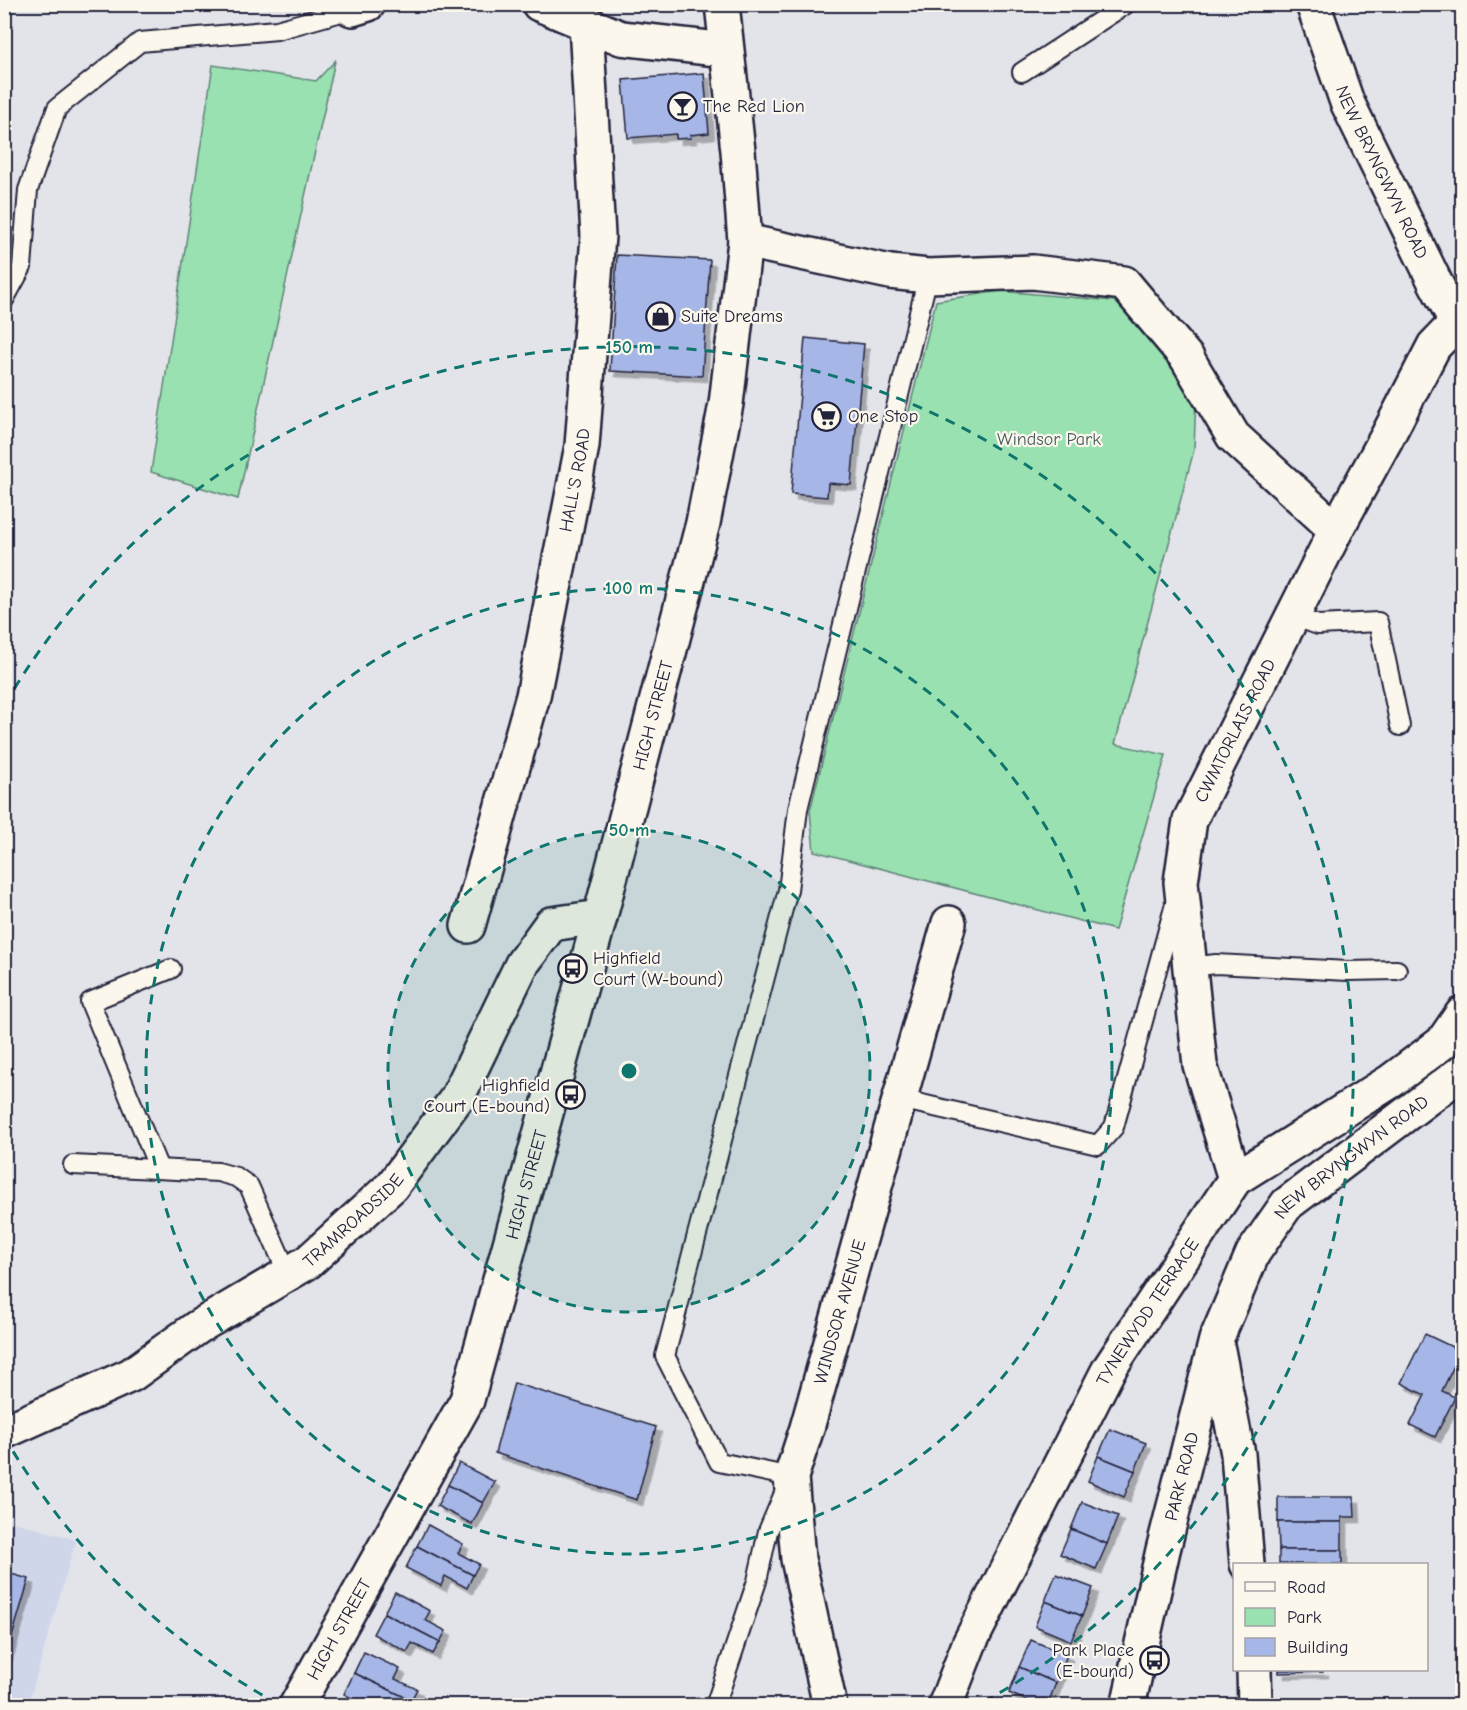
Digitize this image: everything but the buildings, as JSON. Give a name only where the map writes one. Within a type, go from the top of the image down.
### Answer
[{"type":"street","points":[[539,4],[586,14],[621,38],[726,50]]},
{"type":"street","name":"HIGH STREET","points":[[296,1706],[467,1400],[600,917],[703,523],[726,404],[745,241],[722,4]]},
{"type":"street","name":"NEW BRYNGWYN ROAD","points":[[1313,4],[1347,102],[1449,279],[1460,327]]},
{"type":"street","name":"HALL'S ROAD","points":[[468,926],[533,696],[582,446],[598,236],[586,14]]},
{"type":"street","points":[[745,241],[890,272],[928,276],[1033,272],[1124,283],[1187,358],[1233,436],[1336,530]]},
{"type":"street","name":"CWMTORLAIS ROAD","points":[[1234,1179],[1200,1065],[1181,882],[1190,820],[1336,530],[1434,346],[1460,327]]},
{"type":"street","name":"TRAMROADSIDE","points":[[4,1432],[131,1375],[198,1327],[308,1262],[392,1186],[457,1098],[522,964],[551,924],[600,917]]},
{"type":"street","name":"WINDSOR AVENUE","points":[[830,1706],[798,1559],[790,1477],[807,1428],[949,923]]},
{"type":"street","name":"TYNEWYDD TERRACE","points":[[945,1706],[969,1644],[1109,1369],[1234,1179],[1391,1082],[1442,1043],[1462,1014]]},
{"type":"street","name":"NEW BRYNGWYN ROAD","points":[[1253,1253],[1287,1204],[1462,1072]]},
{"type":"street","name":"PARK ROAD","points":[[1128,1706],[1163,1550],[1216,1340],[1253,1253]]},
{"type":"street","points":[[1216,1340],[1238,1454],[1248,1563]]},
{"type":"street","points":[[1254,1671],[1255,1706]]},
{"type":"lane","points":[[1022,72],[1126,4]]},
{"type":"lane","points":[[4,300],[22,267],[28,189],[57,108],[140,42],[277,30],[357,6]]},
{"type":"lane","points":[[715,1706],[757,1581],[768,1532],[790,1477],[719,1462],[665,1356],[788,890],[798,809],[928,276]]},
{"type":"lane","points":[[1293,616],[1318,625],[1378,621],[1400,726]]},
{"type":"lane","points":[[900,1098],[1098,1145],[1114,1127],[1181,882]]},
{"type":"lane","points":[[1190,967],[1216,964],[1348,971],[1397,970]]},
{"type":"lane","points":[[159,1169],[90,1002],[171,969]]},
{"type":"lane","points":[[74,1165],[218,1172],[236,1177],[249,1186],[288,1274]]},
{"type":"shaded area","points":[[4,1519],[76,1540],[28,1705],[5,1705]]},
{"type":"green space","points":[[335,61],[238,499],[151,472],[213,65],[316,81]]},
{"type":"green space","name":"Windsor Park","points":[[1000,291],[1114,301],[1148,329],[1196,394],[1194,450],[1115,744],[1166,755],[1115,930],[814,851],[810,811],[936,301]]},
{"type":"place","name":"The Red Lion","points":[[682,106]]},
{"type":"place","name":"Suite Dreams","points":[[660,316]]},
{"type":"place","name":"One Stop","points":[[827,416]]},
{"type":"place","name":"Highfield Court (W-bound)","points":[[572,968]]},
{"type":"place","name":"Highfield Court (E-bound)","points":[[571,1095]]},
{"type":"place","name":"Park Place (E-bound)","points":[[1155,1660]]}]
